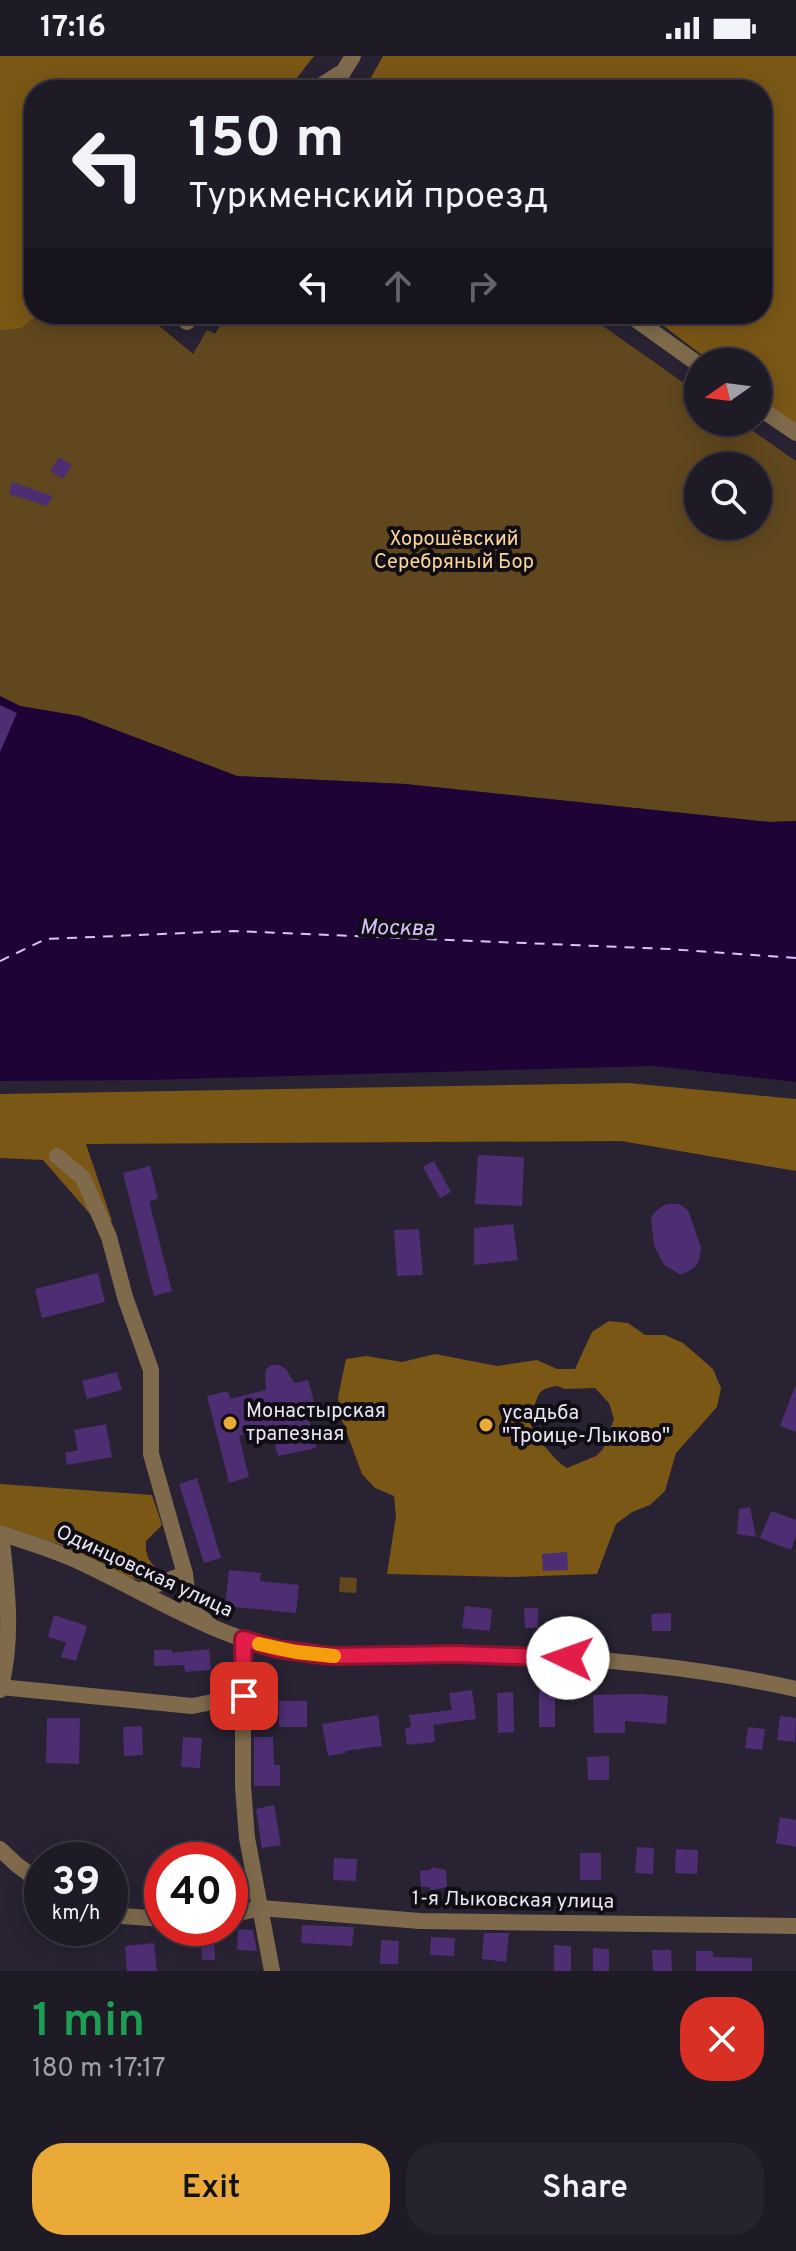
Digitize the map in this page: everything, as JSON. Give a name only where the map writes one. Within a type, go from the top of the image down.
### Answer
[{"type":"street","points":[[338,80],[353,56]]},
{"type":"street","points":[[330,80],[344,71]]},
{"type":"street","points":[[344,71],[344,80]]},
{"type":"street","points":[[642,324],[684,354]]},
{"type":"street","points":[[772,417],[796,433]]},
{"type":"street","points":[[57,1156],[83,1178],[109,1237],[125,1297],[151,1370],[151,1454],[185,1574],[188,1600],[198,1615],[211,1626]]},
{"type":"street","points":[[0,1534],[8,1617],[7,1657],[0,1688],[192,1706],[244,1696]]},
{"type":"street","name":"Одинцовская улица","points":[[0,1534],[60,1554],[211,1626],[286,1651],[330,1656],[458,1654],[631,1662],[721,1674],[796,1689]]},
{"type":"street","points":[[139,1591],[185,1574]]},
{"type":"street","points":[[243,1639],[243,1787],[247,1838],[272,1971]]},
{"type":"street","points":[[0,1849],[24,1870]]},
{"type":"street","points":[[0,1870],[17,1865]]},
{"type":"street","name":"1-я Лыковская улица","points":[[248,1911],[261,1908],[420,1921],[796,1926]]},
{"type":"green space","name":"Хорошёвский Серебряный Бор","points":[[0,120],[24,257],[24,324],[157,324],[193,354],[207,330],[215,334],[221,324],[600,324],[684,383],[684,436],[760,436],[796,461],[796,821],[770,822],[405,784],[237,776],[79,716],[20,706],[0,696]]},
{"type":"green space","points":[[340,1577],[357,1578],[356,1593],[339,1592]]},
{"type":"shaded area","points":[[0,56],[314,56],[295,80],[24,80],[26,324],[21,328],[0,330]]},
{"type":"shaded area","points":[[383,56],[796,56],[796,427],[772,409],[772,348],[693,348],[661,324],[772,324],[772,80],[370,80]]},
{"type":"shaded area","points":[[629,1083],[796,1099],[796,1171],[621,1141],[86,1144],[112,1221],[97,1222],[43,1160],[0,1158],[0,1094]]},
{"type":"shaded area","points":[[609,1321],[628,1323],[645,1335],[665,1335],[683,1343],[713,1369],[721,1388],[717,1407],[676,1453],[665,1491],[650,1505],[632,1512],[616,1524],[597,1574],[513,1577],[387,1574],[396,1516],[394,1496],[375,1488],[362,1474],[341,1417],[338,1397],[346,1359],[366,1356],[402,1362],[435,1354],[497,1366],[537,1360],[557,1369],[575,1369],[592,1332]],"holes":[[[557,1386],[565,1389],[595,1388],[609,1403],[614,1419],[603,1449],[596,1456],[567,1468],[532,1433],[534,1407],[541,1392]]]},
{"type":"shaded area","points":[[0,1484],[152,1495],[162,1525],[146,1541],[146,1552],[152,1564],[165,1574],[149,1583],[123,1576],[67,1547],[0,1525]]},
{"type":"water","name":"Москва","points":[[0,696],[20,706],[79,716],[237,776],[405,784],[770,822],[796,821],[796,1082],[654,1066],[0,1081]]},
{"type":"building","points":[[59,457],[72,465],[63,479],[50,471]]},
{"type":"building","points":[[12,482],[53,496],[47,506],[9,494]]},
{"type":"building","points":[[0,705],[17,713],[0,752]]},
{"type":"building","points":[[478,1155],[524,1157],[522,1206],[475,1204]]},
{"type":"building","points":[[434,1161],[451,1192],[440,1198],[423,1167]]},
{"type":"building","points":[[150,1166],[158,1199],[149,1201],[172,1291],[154,1296],[123,1173]]},
{"type":"building","points":[[667,1204],[679,1204],[688,1210],[701,1248],[699,1261],[694,1268],[681,1275],[664,1265],[654,1245],[651,1217]]},
{"type":"building","points":[[513,1224],[518,1260],[474,1265],[474,1228]]},
{"type":"building","points":[[419,1229],[423,1275],[397,1276],[394,1230]]},
{"type":"building","points":[[98,1273],[105,1302],[42,1318],[35,1289]]},
{"type":"building","points":[[271,1365],[286,1369],[294,1383],[308,1380],[318,1417],[309,1419],[316,1448],[278,1456],[271,1428],[239,1436],[249,1477],[229,1483],[207,1396],[228,1391],[230,1399],[266,1390],[266,1369]]},
{"type":"building","points":[[117,1372],[122,1390],[87,1399],[82,1381]]},
{"type":"building","points":[[796,1387],[796,1432],[780,1426]]},
{"type":"building","points":[[106,1424],[112,1457],[67,1465],[65,1453],[78,1450],[74,1430]]},
{"type":"building","points":[[197,1478],[221,1558],[204,1563],[179,1484]]},
{"type":"building","points":[[750,1507],[756,1537],[737,1534],[739,1509]]},
{"type":"building","points":[[771,1511],[796,1520],[796,1536],[791,1550],[760,1538]]},
{"type":"building","points":[[567,1552],[568,1570],[543,1571],[542,1554]]},
{"type":"building","points":[[229,1570],[261,1573],[260,1581],[299,1585],[296,1613],[225,1606]]},
{"type":"building","points":[[465,1606],[492,1609],[490,1631],[462,1628]]},
{"type":"building","points":[[524,1608],[538,1608],[538,1628],[525,1628]]},
{"type":"building","points":[[671,1613],[671,1631],[652,1631],[651,1614]]},
{"type":"building","points":[[54,1615],[87,1626],[76,1661],[61,1657],[66,1642],[48,1637]]},
{"type":"building","points":[[209,1649],[211,1670],[185,1672],[184,1665],[154,1666],[154,1650],[172,1650],[172,1653]]},
{"type":"building","points":[[539,1687],[555,1687],[555,1727],[539,1727]]},
{"type":"building","points":[[472,1690],[476,1719],[433,1725],[435,1742],[407,1745],[405,1728],[411,1727],[409,1715],[452,1710],[449,1693]]},
{"type":"building","points":[[513,1692],[514,1732],[498,1733],[497,1693]]},
{"type":"building","points":[[593,1695],[668,1696],[666,1724],[625,1721],[625,1733],[594,1733]]},
{"type":"building","points":[[279,1701],[307,1701],[307,1727],[279,1727]]},
{"type":"building","points":[[378,1715],[382,1746],[328,1756],[322,1724]]},
{"type":"building","points":[[780,1716],[796,1718],[795,1742],[777,1740]]},
{"type":"building","points":[[47,1718],[80,1718],[79,1764],[46,1763]]},
{"type":"building","points":[[142,1726],[143,1755],[124,1756],[123,1727]]},
{"type":"building","points":[[748,1727],[765,1729],[762,1750],[745,1748]]},
{"type":"building","points":[[183,1737],[202,1738],[200,1768],[181,1767]]},
{"type":"building","points":[[254,1737],[273,1737],[274,1765],[280,1765],[280,1786],[254,1786]]},
{"type":"building","points":[[609,1756],[609,1780],[588,1780],[587,1757]]},
{"type":"building","points":[[274,1805],[281,1845],[262,1848],[256,1809]]},
{"type":"building","points":[[780,1817],[796,1820],[796,1847],[776,1843]]},
{"type":"building","points":[[637,1847],[654,1848],[653,1874],[635,1873]]},
{"type":"building","points":[[676,1849],[698,1850],[697,1874],[675,1873]]},
{"type":"building","points":[[580,1853],[601,1853],[601,1880],[580,1880]]},
{"type":"building","points":[[334,1858],[357,1859],[356,1881],[333,1880]]},
{"type":"building","points":[[432,1867],[446,1870],[447,1887],[431,1890],[421,1887],[420,1871]]},
{"type":"building","points":[[302,1925],[354,1927],[352,1946],[301,1943]]},
{"type":"building","points":[[248,1930],[253,1930],[257,1951],[237,1950],[237,1946],[248,1946]]},
{"type":"building","points":[[484,1933],[509,1933],[506,1962],[482,1959]]},
{"type":"building","points":[[431,1937],[455,1938],[454,1956],[430,1955]]},
{"type":"building","points":[[381,1940],[399,1941],[398,1964],[380,1964]]},
{"type":"building","points":[[554,1945],[571,1946],[571,1971],[554,1971]]},
{"type":"building","points":[[125,1946],[154,1946],[157,1971],[127,1971]]},
{"type":"building","points":[[202,1946],[215,1946],[215,1960],[202,1960]]},
{"type":"building","points":[[593,1948],[609,1949],[609,1971],[593,1971]]},
{"type":"building","points":[[652,1950],[671,1950],[672,1971],[653,1971]]},
{"type":"building","points":[[696,1951],[713,1951],[713,1957],[752,1958],[752,1971],[696,1971]]},
{"type":"ferry route","points":[[0,961],[46,939],[233,931],[669,949],[796,958]]},
{"type":"slow traffic","points":[[259,1644],[334,1656]]},
{"type":"place","name":"Монастырская трапезная","points":[[230,1423]]},
{"type":"place","name":"усадьба \"Троице-Лыково\"","points":[[486,1425]]},
{"type":"route","points":[[244,1696],[243,1639],[277,1649],[330,1656],[458,1654],[568,1658]]}]
